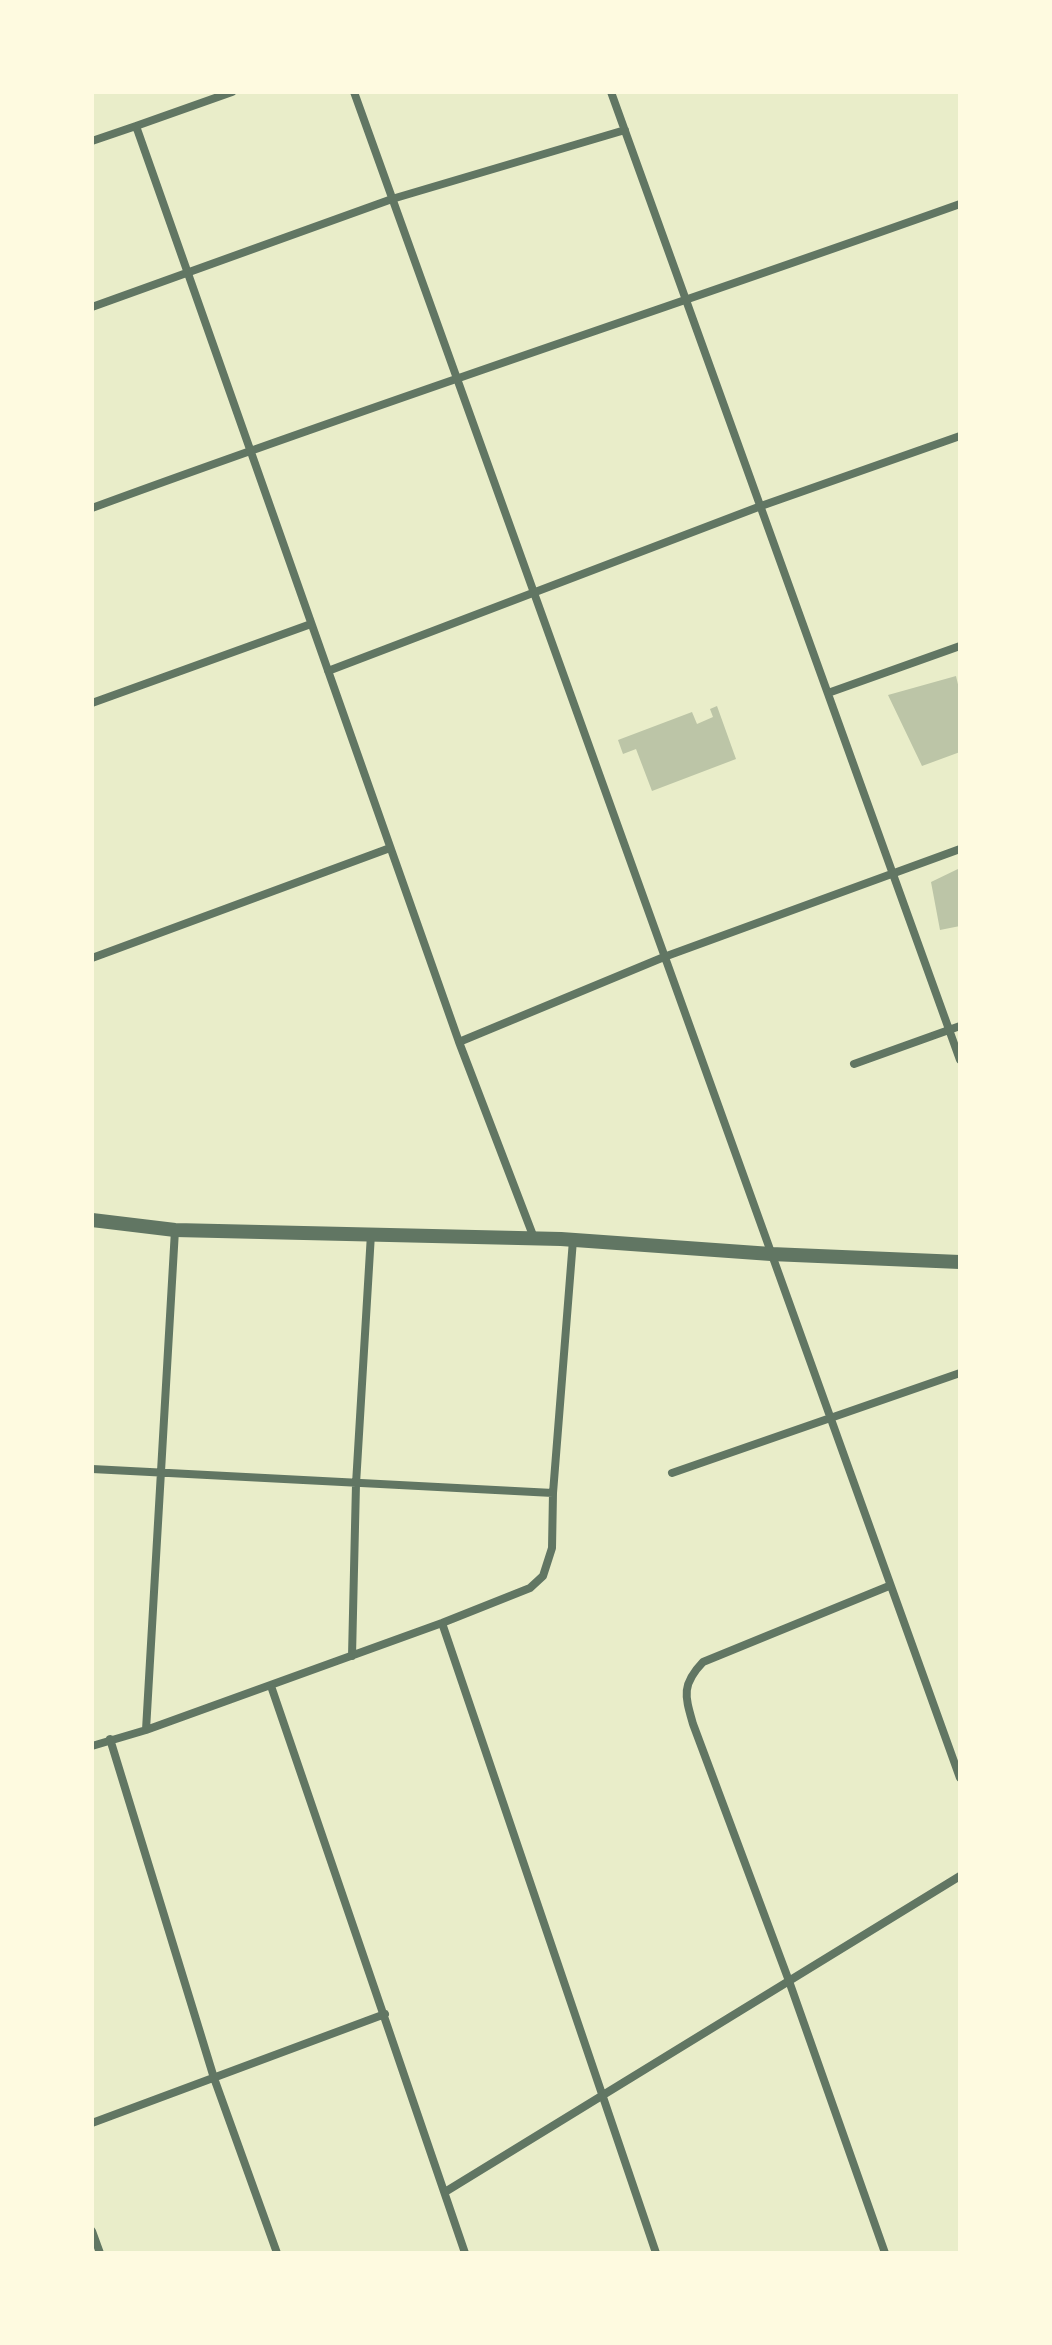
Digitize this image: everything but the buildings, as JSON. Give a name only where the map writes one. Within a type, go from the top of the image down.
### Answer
[{"type":"street","points":[[92,141],[232,92]]},
{"type":"street","points":[[354,92],[960,1778]]},
{"type":"street","points":[[611,92],[960,1060]]},
{"type":"street","points":[[136,126],[459,1042],[534,1238]]},
{"type":"street","points":[[92,307],[392,199],[625,130]]},
{"type":"street","points":[[92,508],[457,377],[687,301],[960,204]]},
{"type":"street","points":[[328,671],[761,506],[960,436]]},
{"type":"street","points":[[92,703],[311,624]]},
{"type":"street","points":[[828,693],[960,646]]},
{"type":"street","points":[[92,958],[390,848]]},
{"type":"street","points":[[459,1042],[664,957],[960,849]]},
{"type":"street","points":[[854,1064],[960,1026]]},
{"type":"street","points":[[92,1220],[175,1230],[534,1238],[771,1254],[960,1262]]},
{"type":"street","points":[[146,1730],[175,1230]]},
{"type":"street","points":[[352,1656],[356,1484],[371,1234]]},
{"type":"street","points":[[92,1746],[146,1730],[442,1623],[530,1588],[543,1576],[552,1548],[553,1493],[573,1240]]},
{"type":"street","points":[[672,1473],[960,1373]]},
{"type":"street","points":[[92,1469],[553,1493]]},
{"type":"street","points":[[885,2253],[789,1981],[693,1724],[686,1687],[703,1662],[719,1654],[889,1586]]},
{"type":"street","points":[[442,1623],[656,2253]]},
{"type":"street","points":[[271,1686],[465,2253]]},
{"type":"street","points":[[110,1739],[214,2078],[277,2253]]},
{"type":"street","points":[[445,2192],[960,1876]]},
{"type":"street","points":[[92,2123],[385,2014]]},
{"type":"street","points":[[92,2231],[100,2253]]}]
